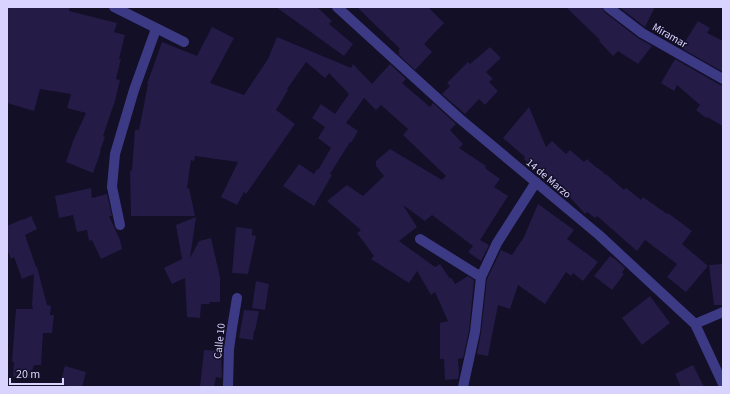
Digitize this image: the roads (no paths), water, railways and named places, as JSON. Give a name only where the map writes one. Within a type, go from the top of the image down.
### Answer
[{"type":"street","points":[[114,7],[184,42]]},
{"type":"street","name":"14 de Marzo","points":[[337,7],[459,118],[599,235],[695,324],[723,384]]},
{"type":"street","name":"Miramar","points":[[608,7],[642,33],[723,79]]},
{"type":"street","points":[[120,225],[112,187],[115,154],[134,90],[156,29]]},
{"type":"street","points":[[463,387],[475,332],[481,277],[497,243],[536,182]]},
{"type":"street","points":[[420,239],[481,277]]},
{"type":"street","name":"Calle 10","points":[[228,387],[229,349],[237,298]]},
{"type":"street","points":[[695,324],[723,312]]}]
